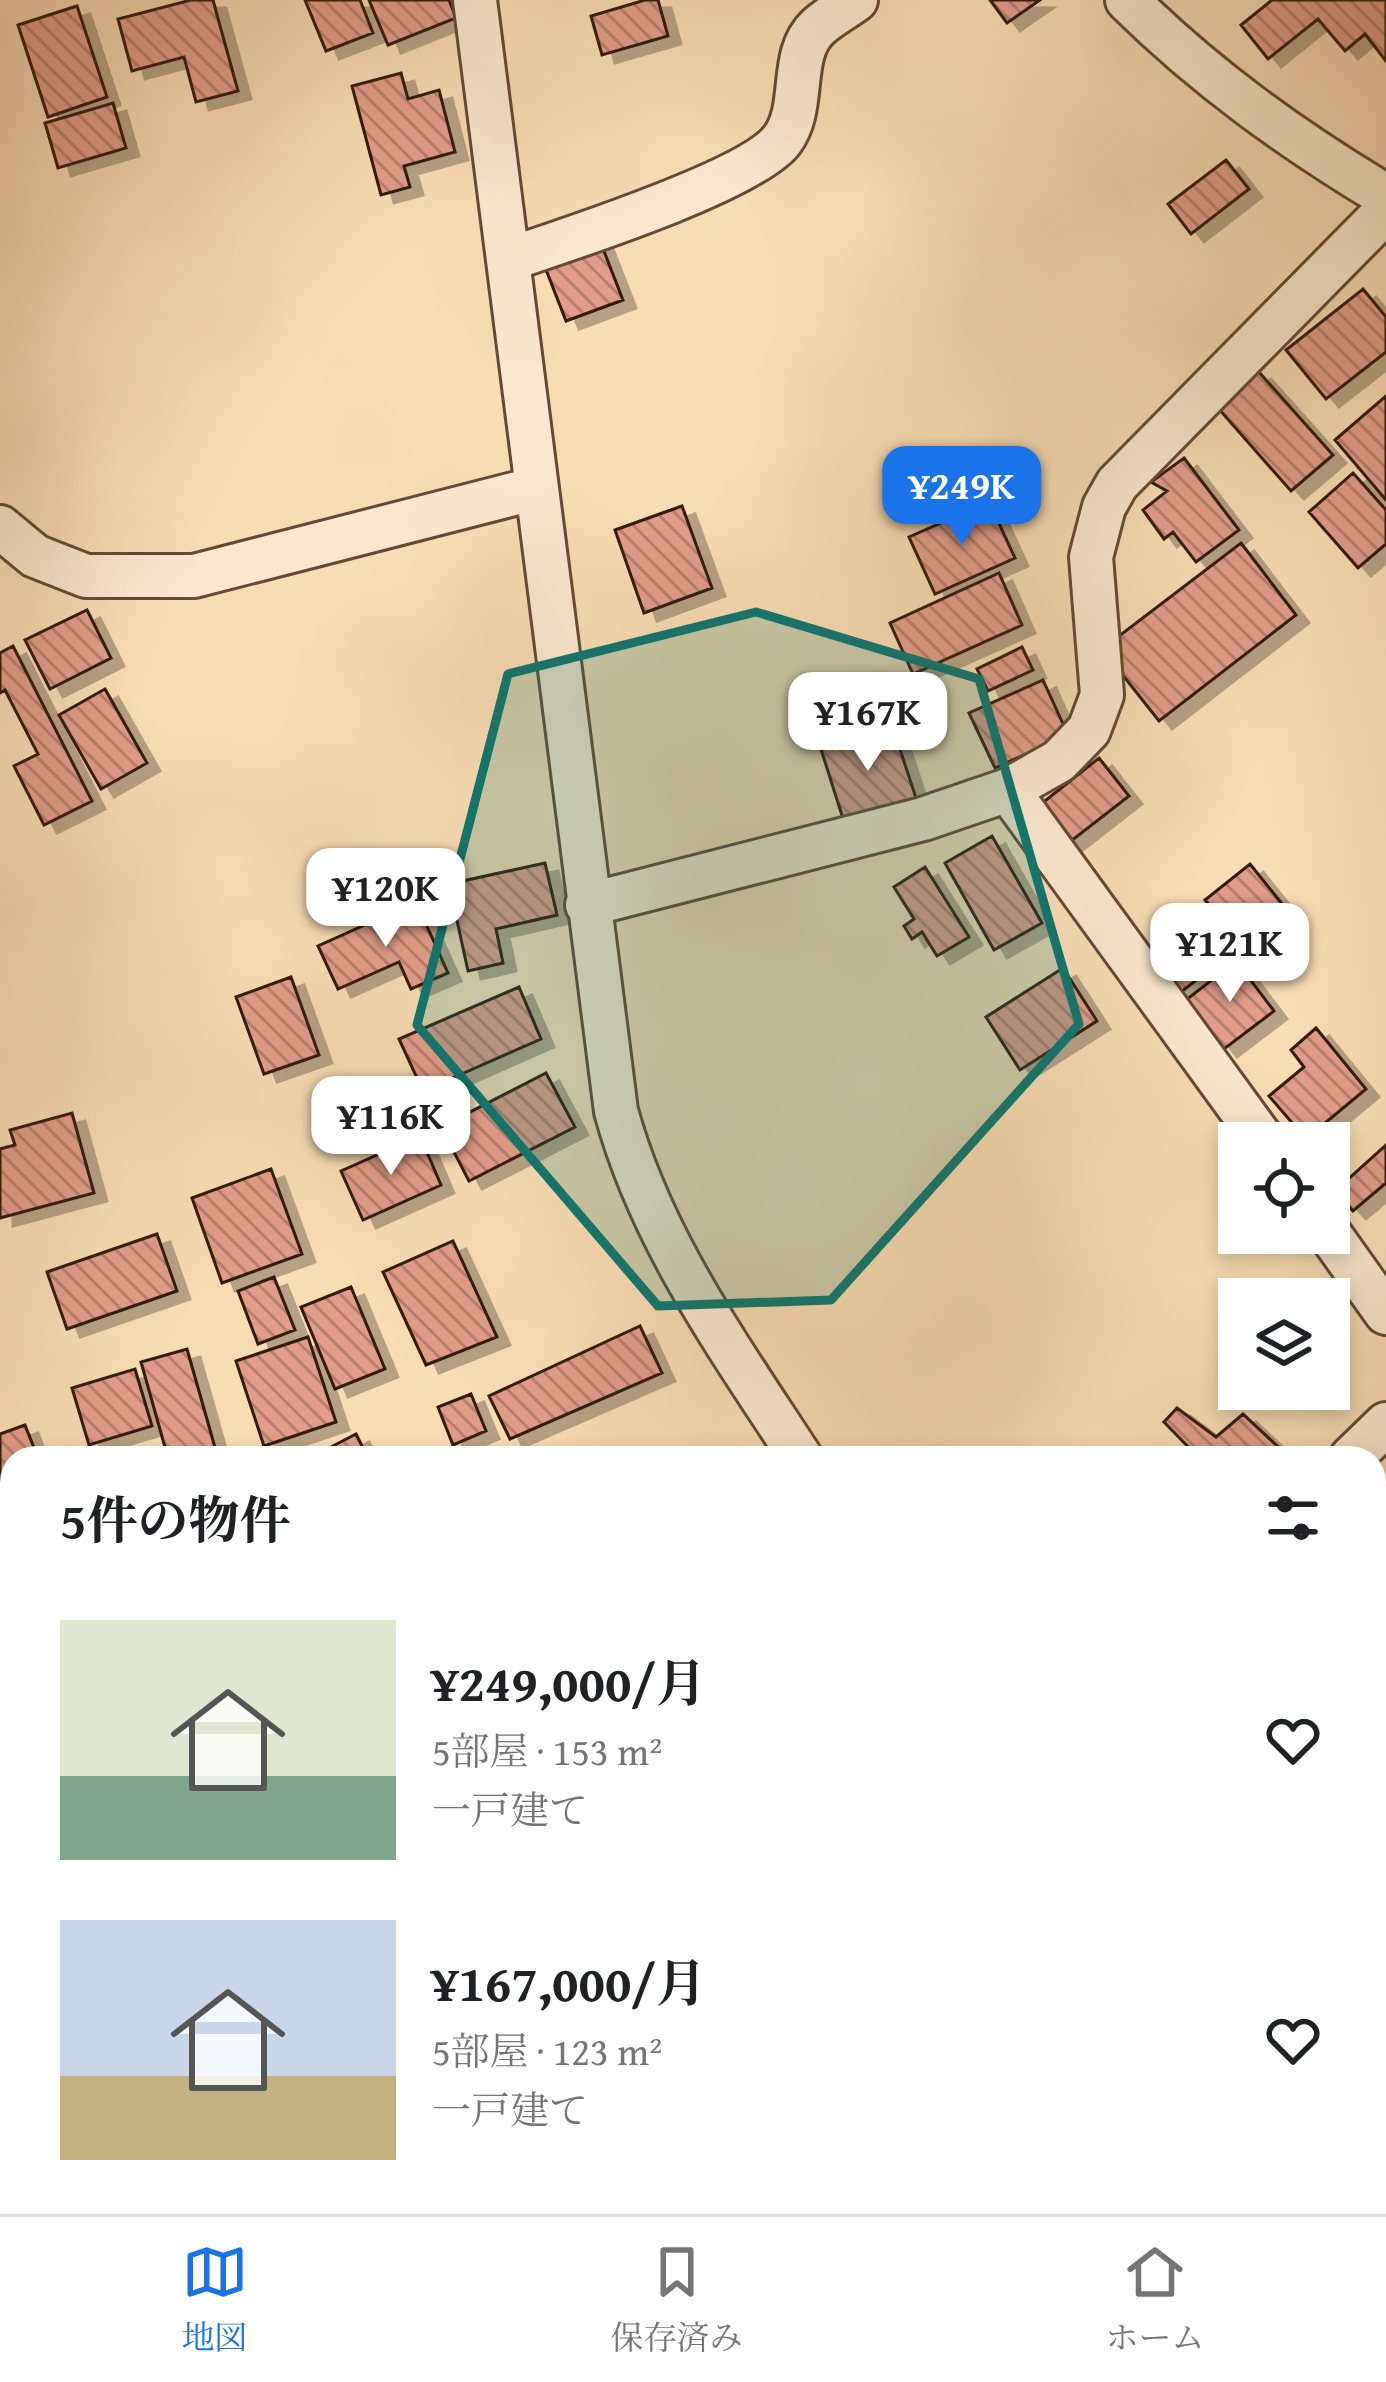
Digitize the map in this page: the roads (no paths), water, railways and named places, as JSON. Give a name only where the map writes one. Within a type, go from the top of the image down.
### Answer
[{"type":"street","points":[[475,0],[586,905],[616,1111],[631,1167],[665,1242],[793,1446]]},
{"type":"street","points":[[510,259],[646,212],[780,143],[796,116],[802,57],[814,29],[856,0]]},
{"type":"street","points":[[1127,0],[1227,91],[1294,140],[1386,196]]},
{"type":"street","points":[[586,905],[923,819],[1008,790],[1059,761],[1089,730],[1102,695],[1091,557],[1104,507],[1118,484],[1386,211]]},
{"type":"street","points":[[0,527],[35,556],[86,575],[194,575],[537,488]]},
{"type":"street","points":[[1008,790],[1250,1122]]},
{"type":"street","points":[[1344,1254],[1386,1313]]},
{"type":"street","points":[[1363,1446],[1386,1424]]}]
